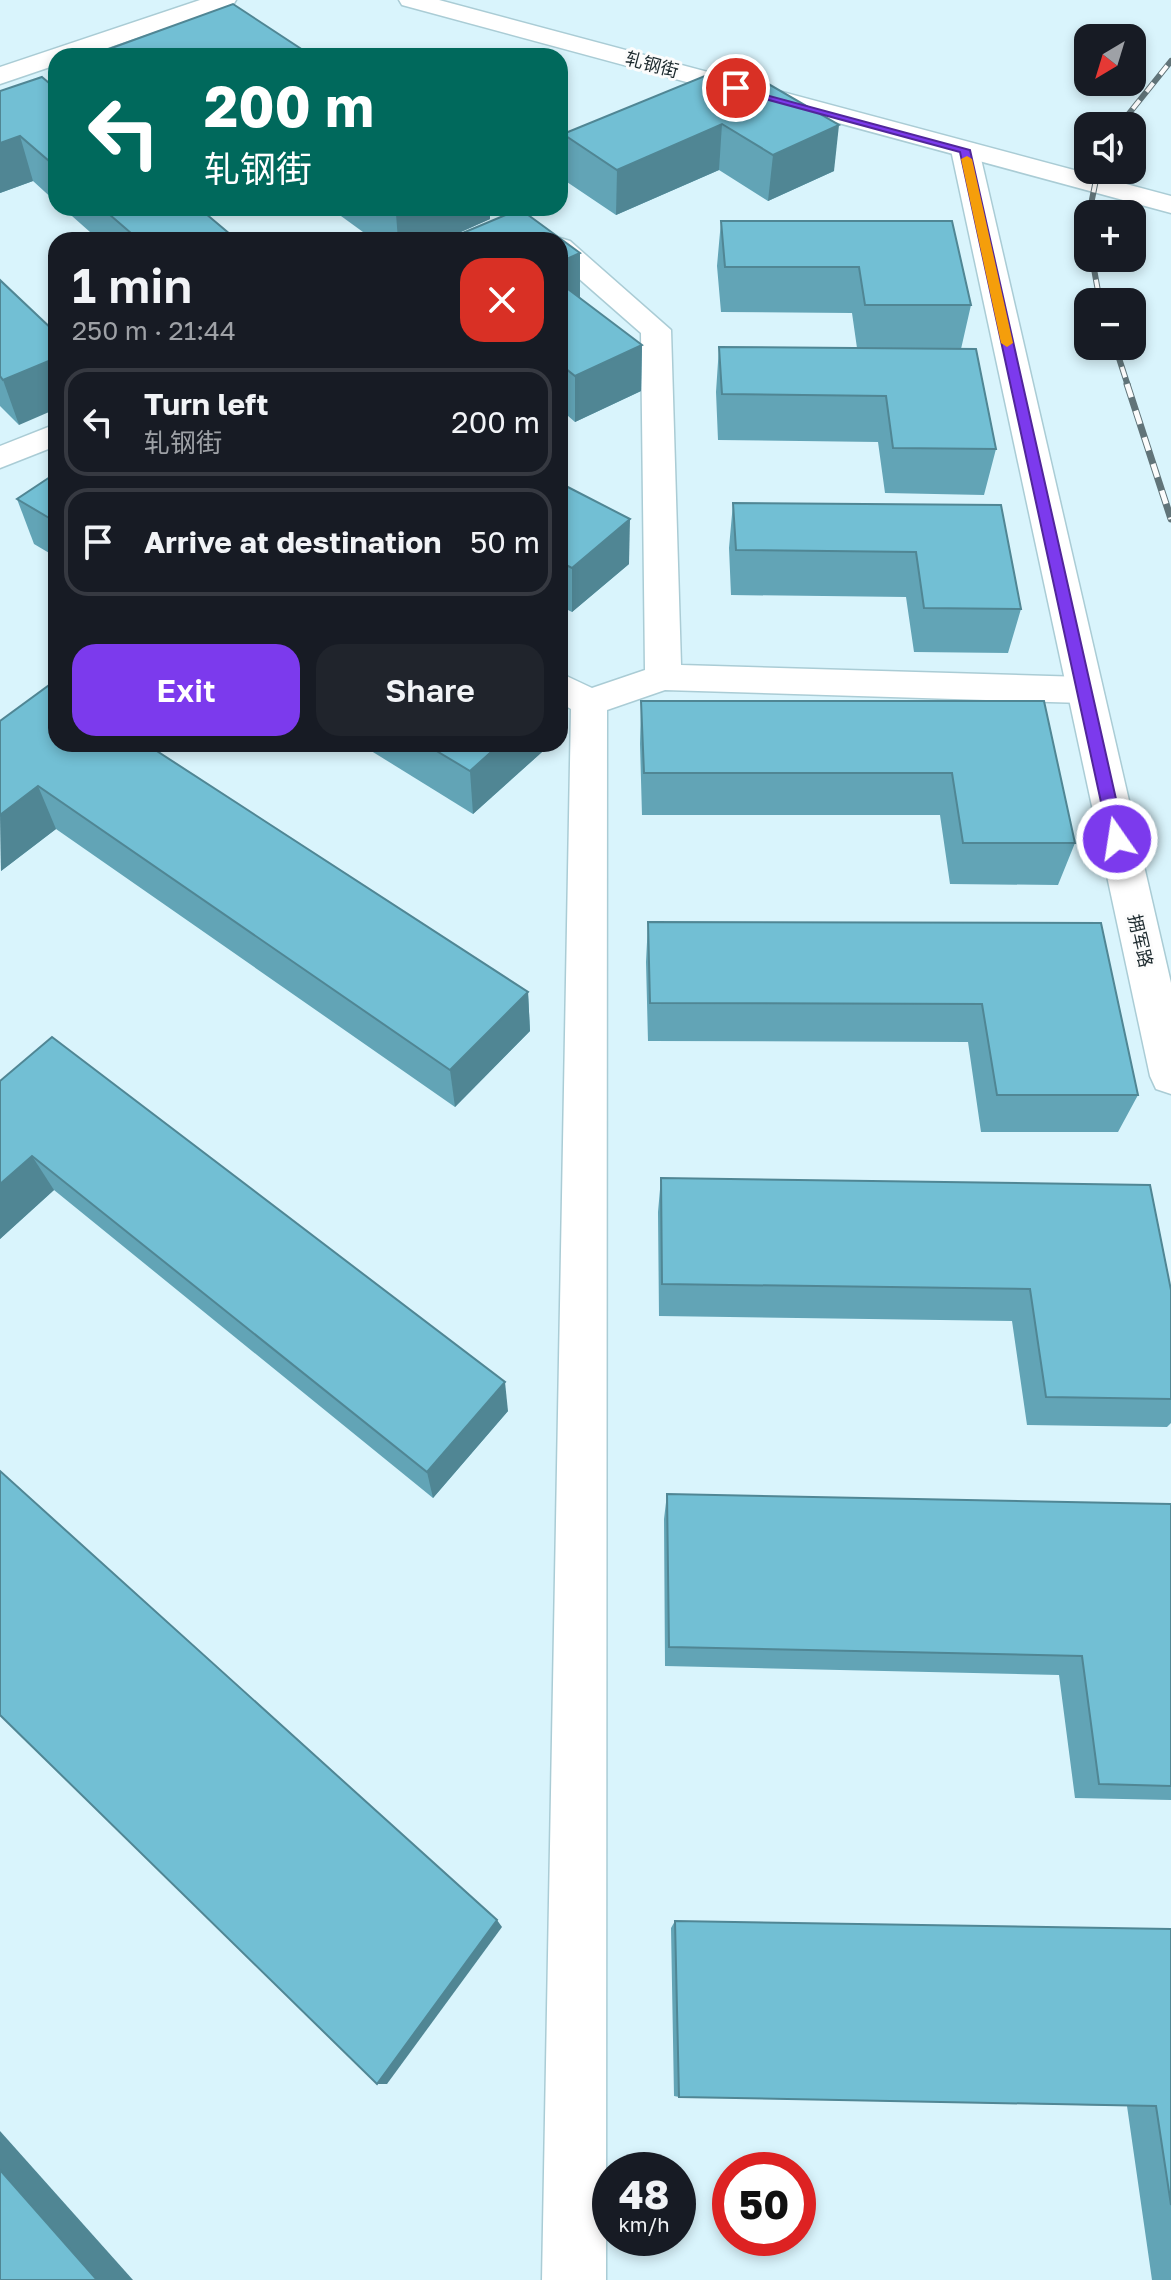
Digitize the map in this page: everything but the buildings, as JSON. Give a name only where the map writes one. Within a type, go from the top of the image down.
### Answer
[{"type":"street","points":[[84,48],[224,0]]},
{"type":"street","name":"轧钢街","points":[[411,0],[1171,205]]},
{"type":"street","points":[[0,76],[48,60]]},
{"type":"street","name":"拥军路","points":[[965,150],[1171,1076]]},
{"type":"street","points":[[568,257],[656,330],[663,677]]},
{"type":"street","points":[[0,458],[48,437]]},
{"type":"street","points":[[574,2280],[575,694],[663,677],[1083,690]]},
{"type":"railway","points":[[1130,112],[1171,61]]},
{"type":"railway","points":[[1092,200],[1095,184]]},
{"type":"railway","points":[[1095,272],[1097,288]]},
{"type":"railway","points":[[1120,360],[1128,386]]},
{"type":"railway","points":[[1127,384],[1171,519]]},
{"type":"slow traffic","points":[[967,159],[1007,343]]},
{"type":"route","points":[[736,88],[965,150],[1117,839]]}]
